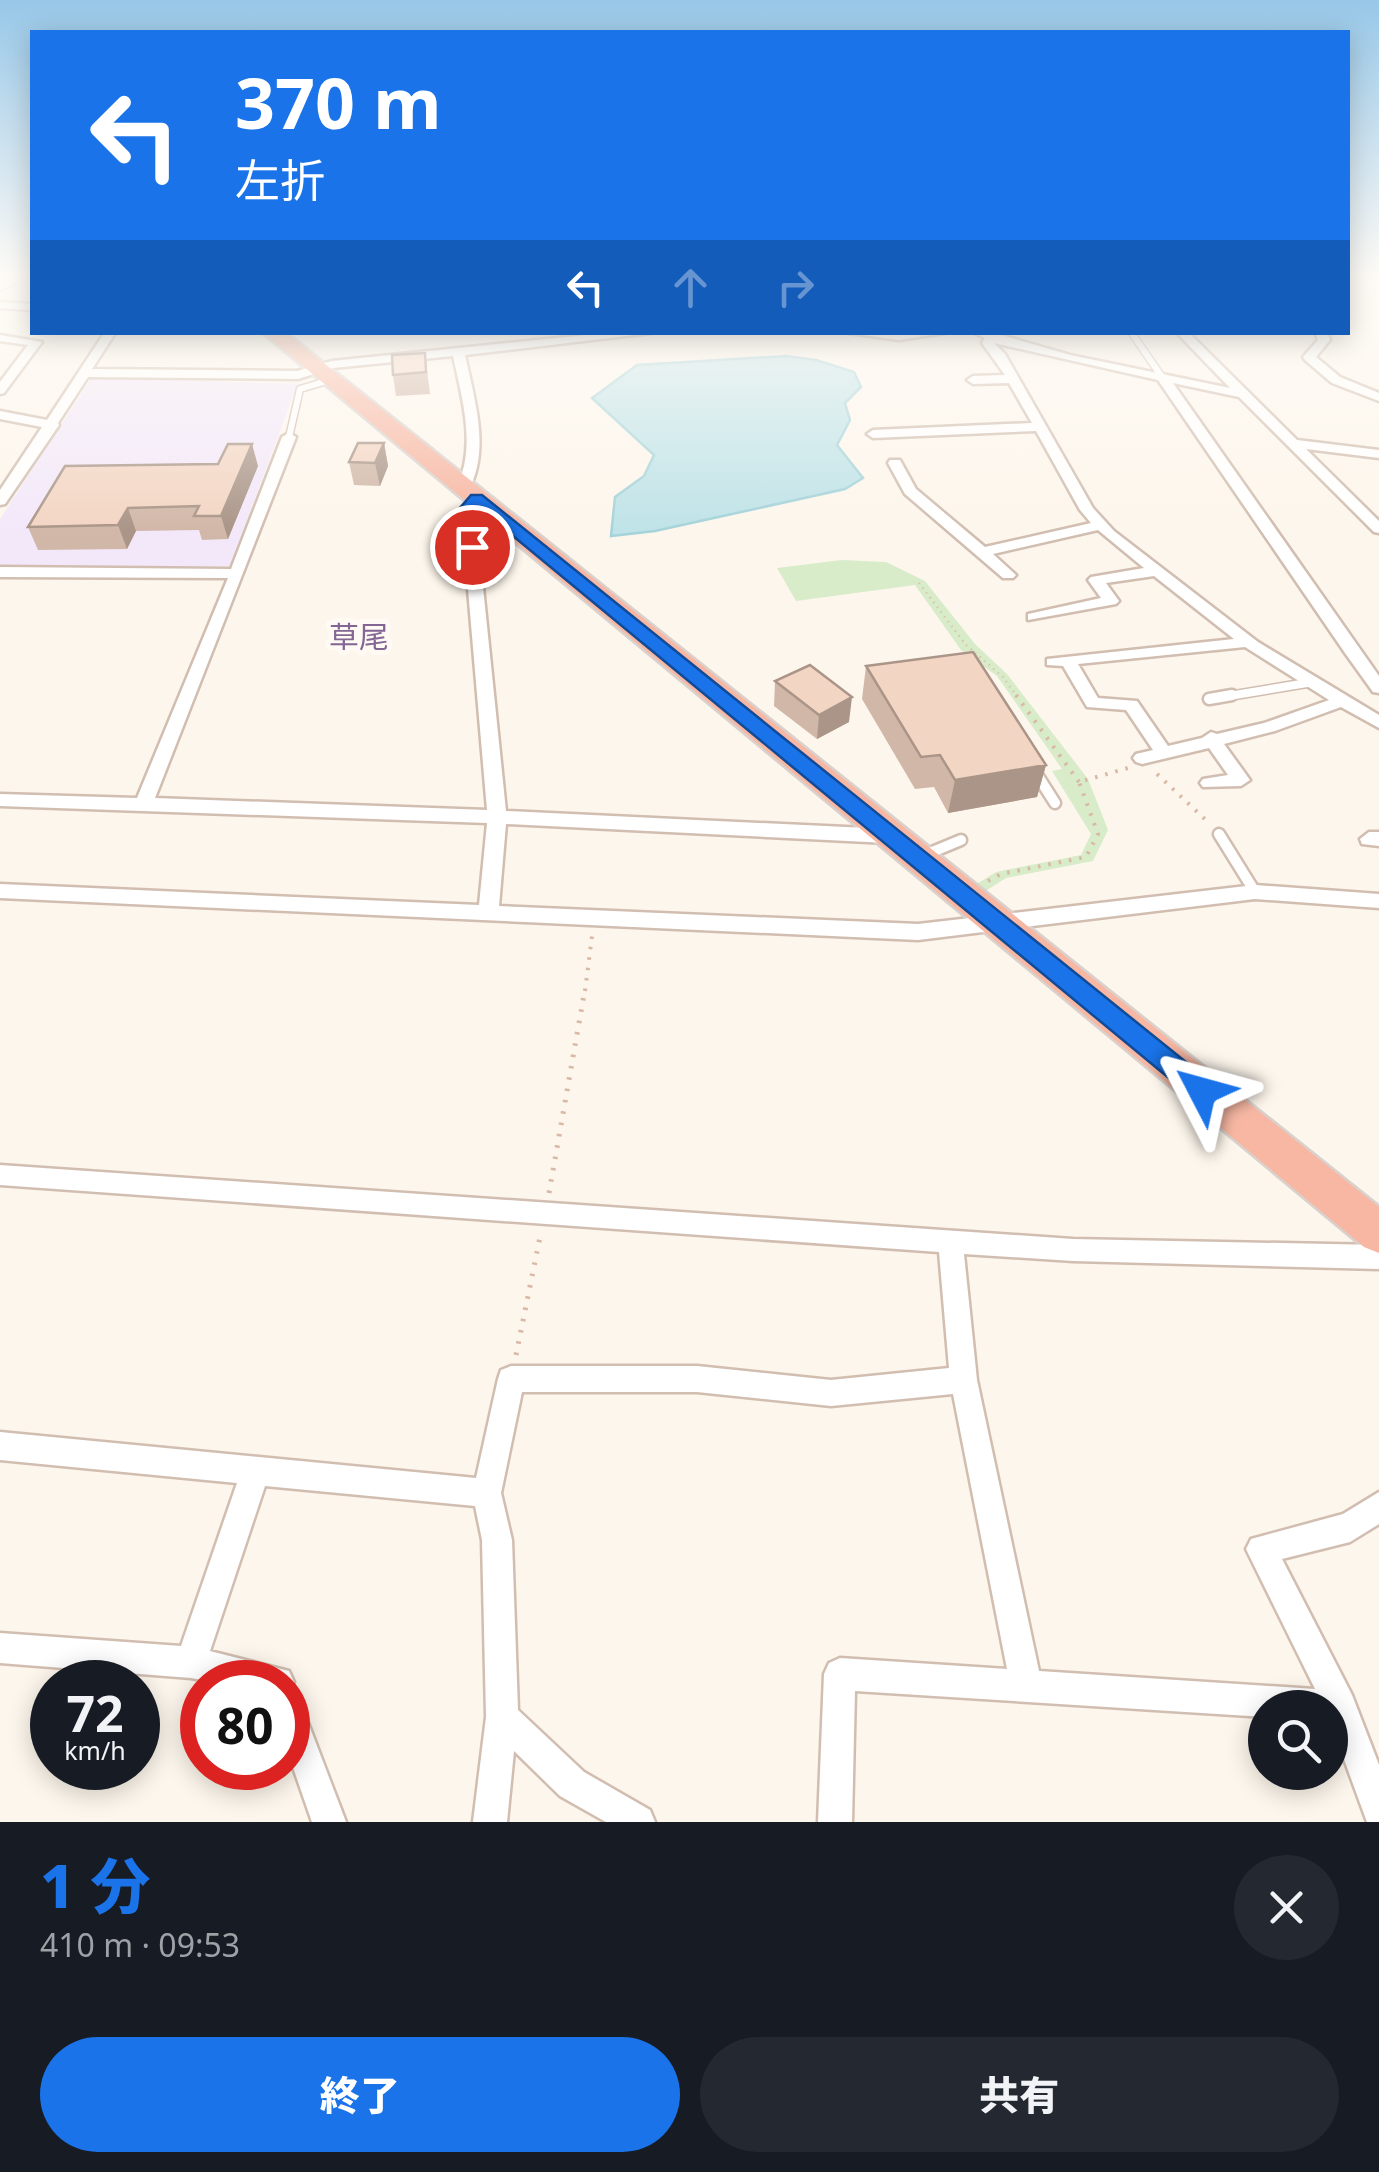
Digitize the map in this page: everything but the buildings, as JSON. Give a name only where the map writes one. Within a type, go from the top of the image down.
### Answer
[{"type":"highway","points":[[308,362],[1379,1233]]},
{"type":"street","points":[[0,390],[21,362]]},
{"type":"street","points":[[0,501],[54,425],[92,362]]},
{"type":"street","points":[[85,373],[323,375],[399,362]]},
{"type":"street","points":[[460,362],[472,418],[468,508],[497,817],[488,912]]},
{"type":"street","points":[[1000,362],[1101,525],[1248,642],[1379,723]]},
{"type":"street","points":[[1100,362],[1246,394]]},
{"type":"street","points":[[1212,362],[1379,529]]},
{"type":"street","points":[[1315,362],[1336,380],[1379,397]]},
{"type":"street","points":[[1162,377],[1208,436],[1288,564],[1379,688]]},
{"type":"street","points":[[973,380],[1010,379]]},
{"type":"street","points":[[0,415],[54,425]]},
{"type":"street","points":[[873,434],[1038,427]]},
{"type":"street","points":[[142,805],[289,437]]},
{"type":"street","points":[[1296,444],[1379,454]]},
{"type":"street","points":[[895,463],[910,491],[1008,575]]},
{"type":"street","points":[[980,553],[1101,525]]},
{"type":"street","points":[[1034,617],[1112,600],[1096,580],[1157,571]]},
{"type":"street","points":[[0,572],[237,574]]},
{"type":"street","points":[[1164,753],[1131,705],[1093,704],[1060,661],[1248,642]]},
{"type":"street","points":[[1142,758],[1269,727],[1342,700]]},
{"type":"street","points":[[1209,783],[1241,780],[1212,738]]},
{"type":"street","points":[[0,800],[497,817],[888,836]]},
{"type":"street","points":[[0,892],[918,932],[1254,892],[1379,901]]},
{"type":"street","points":[[0,1175],[1073,1250],[1379,1257]]},
{"type":"street","points":[[950,1242],[964,1380],[1026,1686]]},
{"type":"street","points":[[490,1822],[502,1717],[496,1540],[487,1493],[512,1379],[696,1380],[831,1392],[964,1380]]},
{"type":"street","points":[[0,1446],[487,1493]]},
{"type":"street","points":[[192,1660],[255,1473]]},
{"type":"street","points":[[1332,1690],[1261,1549],[1350,1527],[1379,1506]]},
{"type":"street","points":[[0,1650],[180,1661]]},
{"type":"street","points":[[835,1822],[840,1674],[1248,1700]]},
{"type":"street","points":[[502,1717],[572,1784],[638,1822]]},
{"type":"street","points":[[1348,1727],[1379,1810]]},
{"type":"street","points":[[310,1770],[329,1822]]},
{"type":"lane","points":[[1152,362],[1162,377]]},
{"type":"lane","points":[[289,437],[300,389],[323,375]]},
{"type":"lane","points":[[1209,699],[1313,682]]},
{"type":"lane","points":[[1026,757],[1055,803]]},
{"type":"lane","points":[[1218,834],[1254,892]]},
{"type":"lane","points":[[914,857],[961,840]]},
{"type":"path","points":[[918,583],[977,656],[1002,677],[1079,782],[1098,834],[1086,857],[1001,874],[962,897]]},
{"type":"path","points":[[968,658],[977,656]]},
{"type":"path","points":[[1079,782],[1088,779]]},
{"type":"path","points":[[1180,794],[1218,834]]},
{"type":"path","points":[[512,1379],[580,1034],[594,918]]},
{"type":"shaded area","points":[[90,380],[311,384],[296,388],[230,566],[0,568],[0,519]]},
{"type":"green space","points":[[842,560],[886,562],[925,581],[975,644],[1007,674],[1088,779],[1108,830],[1093,861],[1006,878],[984,892],[975,885],[996,872],[1081,855],[1091,834],[1052,771],[1062,769],[997,676],[961,650],[915,585],[796,601],[777,568]]},
{"type":"water","points":[[822,362],[854,372],[861,387],[845,403],[850,420],[837,445],[863,478],[845,489],[655,531],[611,536],[615,497],[644,476],[654,455],[592,398],[637,365]]},
{"type":"district","name":"草尾","points":[[359,636]]},
{"type":"route","points":[[472,547],[468,508],[477,499],[1202,1091]]}]
